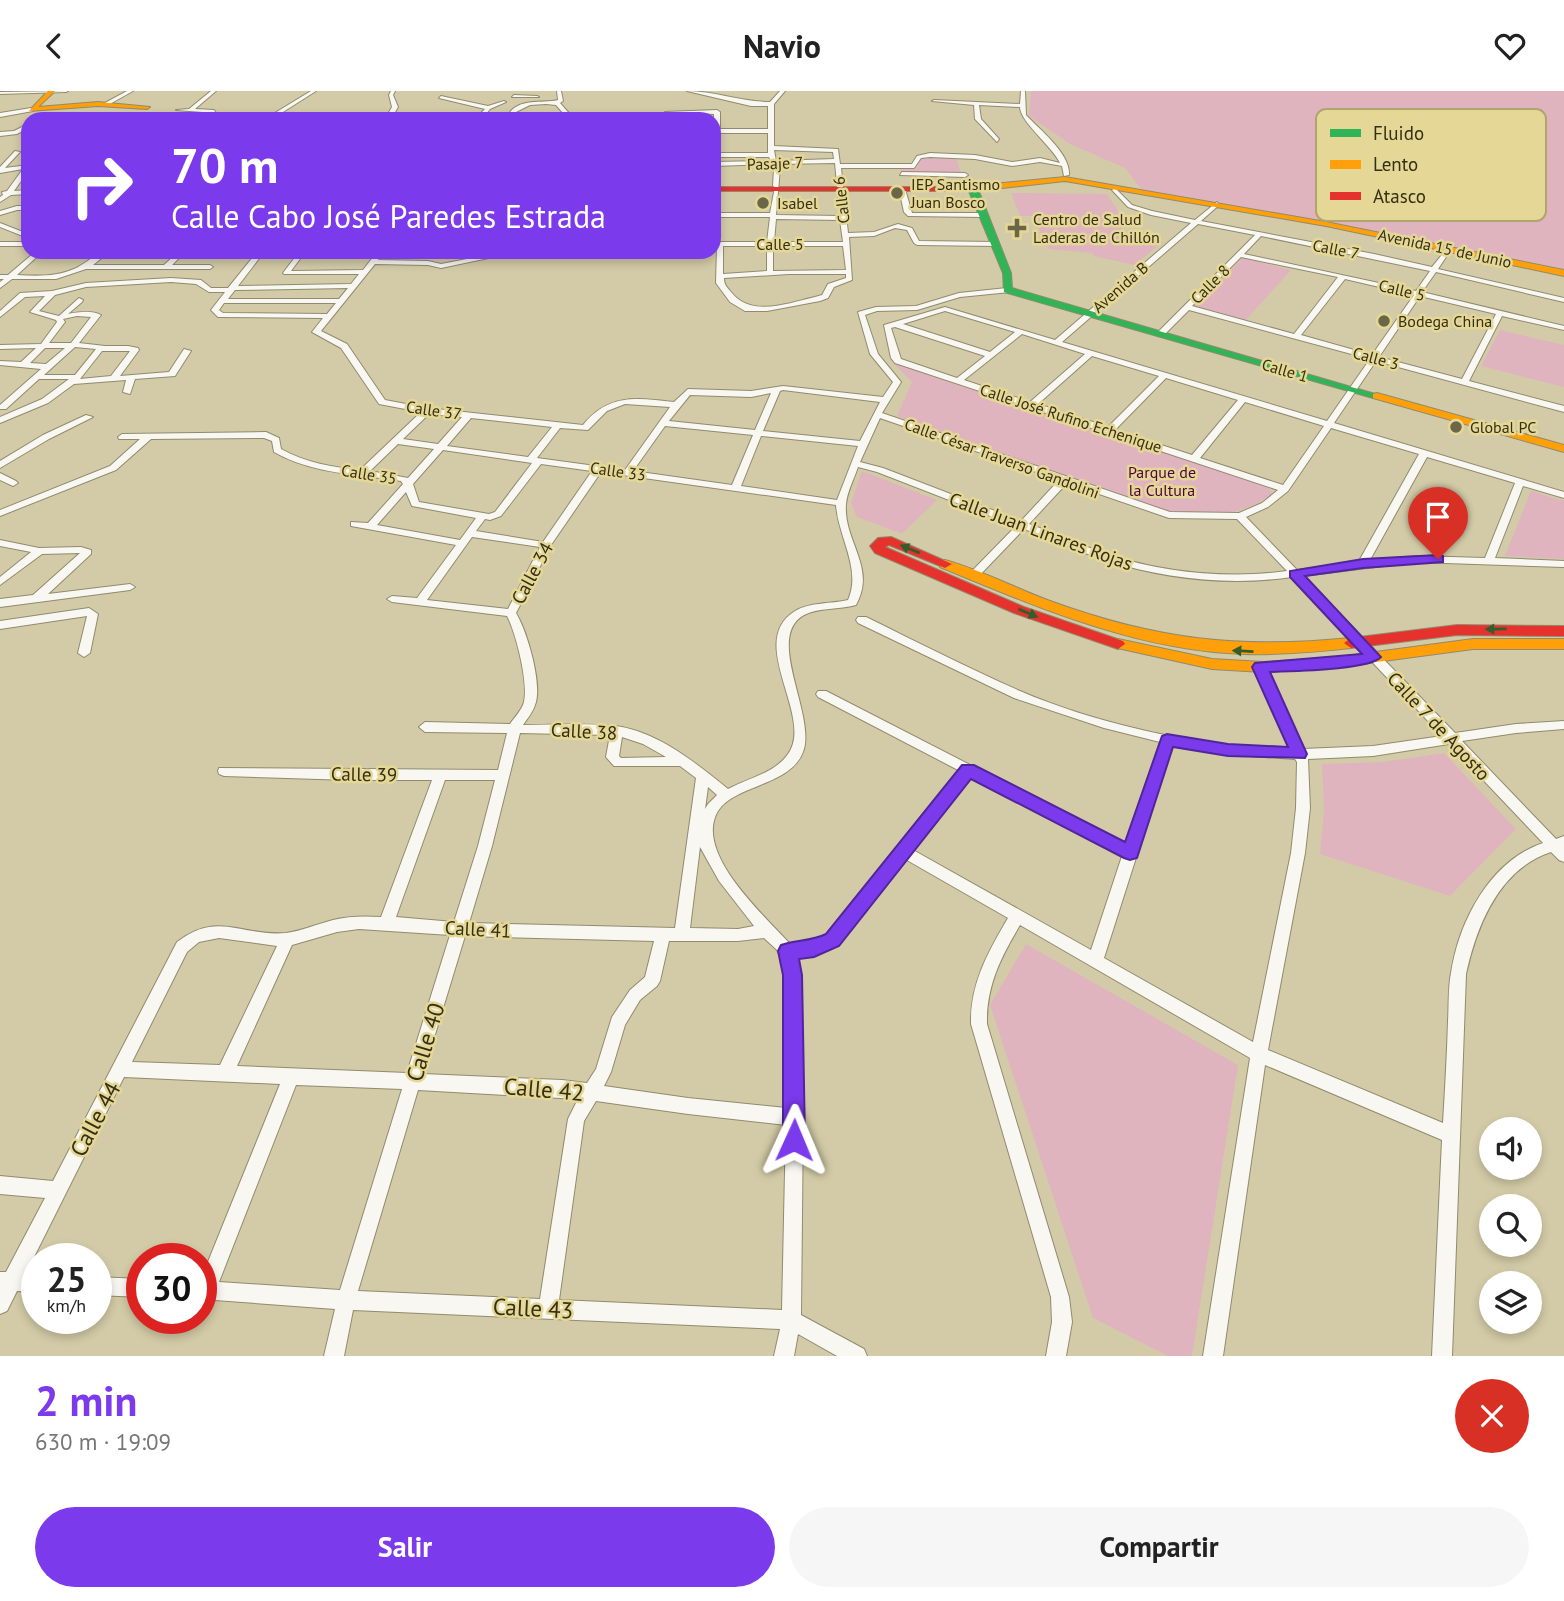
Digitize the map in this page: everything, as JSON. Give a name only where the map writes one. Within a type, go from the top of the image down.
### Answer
[{"type":"street","points":[[37,112],[51,91]]},
{"type":"street","points":[[2,93],[66,91]]},
{"type":"street","points":[[106,104],[131,91]]},
{"type":"street","points":[[191,110],[214,91]]},
{"type":"street","points":[[280,112],[314,91]]},
{"type":"street","points":[[392,112],[395,107],[391,95],[393,91]]},
{"type":"street","points":[[689,91],[751,104],[771,104]]},
{"type":"street","points":[[770,274],[776,187],[775,163],[771,151],[771,104],[783,91]]},
{"type":"street","points":[[974,91],[973,103],[978,119],[997,140]]},
{"type":"street","points":[[1023,91],[1026,120],[1057,150],[1065,170]]},
{"type":"street","points":[[513,112],[526,104],[561,101],[560,94],[514,96]]},
{"type":"street","points":[[526,104],[528,96]]},
{"type":"street","points":[[441,97],[488,108]]},
{"type":"street","points":[[664,106],[722,104],[726,103],[727,98]]},
{"type":"street","points":[[485,112],[504,102],[493,101]]},
{"type":"street","points":[[934,101],[1023,107]]},
{"type":"street","points":[[554,103],[565,112]]},
{"type":"street","points":[[64,112],[106,104],[147,107],[142,112]]},
{"type":"street","points":[[679,112],[684,105]]},
{"type":"street","points":[[177,110],[214,112]]},
{"type":"street","points":[[0,115],[21,117]]},
{"type":"street","points":[[0,134],[15,133],[21,128]]},
{"type":"street","points":[[721,131],[771,131]]},
{"type":"street","name":"Calle 6","points":[[771,151],[835,149],[849,272]]},
{"type":"street","points":[[721,155],[771,151]]},
{"type":"street","points":[[0,171],[17,152],[9,152]]},
{"type":"street","name":"Pasaje 7","points":[[721,164],[914,166],[916,159],[922,156],[956,156]]},
{"type":"street","points":[[956,156],[1012,164],[1040,160],[1065,170]]},
{"type":"street","points":[[783,1356],[791,1320],[795,1117],[792,975],[788,951],[767,931],[707,848],[706,826],[712,808],[724,795],[781,769],[796,754],[801,740],[801,722],[789,684],[783,633],[788,621],[798,613],[852,603],[860,592],[841,503],[877,414],[897,382],[874,354],[861,317],[863,311],[917,308],[959,295],[1007,290],[1009,279],[996,244],[956,156]]},
{"type":"street","points":[[896,166],[907,212],[916,215],[984,215]]},
{"type":"street","points":[[0,171],[21,168]]},
{"type":"street","name":"Avenida 15 de Junio","points":[[969,183],[1065,170],[1117,189]]},
{"type":"street","points":[[0,200],[21,177]]},
{"type":"street","name":"Avenida 15 de Junio","points":[[721,188],[839,187],[1057,178],[1217,204],[1564,273]]},
{"type":"street","name":"Calle 7","points":[[1117,189],[1124,203],[1138,210],[1434,270],[1564,300]]},
{"type":"street","points":[[0,194],[21,192]]},
{"type":"street","name":"Avenida B","points":[[1056,343],[1217,204]]},
{"type":"street","points":[[1,212],[21,208]]},
{"type":"street","points":[[721,215],[842,218]]},
{"type":"street","points":[[845,235],[874,234],[890,226],[909,229],[918,224],[916,215]]},
{"type":"street","points":[[0,225],[21,233]]},
{"type":"street","points":[[909,229],[915,242],[920,244],[996,244]]},
{"type":"street","name":"Calle 8","points":[[1160,334],[1259,235]]},
{"type":"street","points":[[0,244],[21,244]]},
{"type":"street","name":"Calle 5","points":[[721,244],[845,244]]},
{"type":"street","points":[[1284,489],[1449,249]]},
{"type":"street","name":"Calle 5","points":[[1239,255],[1343,276],[1564,328]]},
{"type":"street","points":[[0,286],[31,259]]},
{"type":"street","points":[[88,267],[98,259]]},
{"type":"street","points":[[166,267],[175,259]]},
{"type":"street","points":[[255,259],[215,310],[221,315],[328,316],[375,259]]},
{"type":"street","points":[[296,259],[286,272],[365,272]]},
{"type":"street","points":[[373,262],[428,263],[441,266],[478,259]]},
{"type":"street","points":[[718,259],[719,276],[726,292],[737,304],[754,309],[822,298],[831,286],[850,279],[849,272],[719,276]]},
{"type":"street","points":[[0,277],[60,277],[88,267],[210,267]]},
{"type":"street","points":[[172,280],[186,267]]},
{"type":"street","points":[[283,287],[294,274]]},
{"type":"street","points":[[1296,337],[1343,276]]},
{"type":"street","points":[[0,315],[23,295],[52,293],[86,285],[172,280],[198,282],[209,290],[351,286]]},
{"type":"street","name":"Calle 1","points":[[1007,290],[1564,449]]},
{"type":"street","points":[[17,414],[1,406],[73,345],[97,315],[78,314],[59,318],[34,312],[52,293]]},
{"type":"street","points":[[59,318],[79,300]]},
{"type":"street","points":[[221,301],[340,301]]},
{"type":"street","name":"Calle 3","points":[[1187,307],[1564,409]]},
{"type":"street","points":[[893,324],[945,309],[1564,495]]},
{"type":"street","points":[[1464,382],[1500,313]]},
{"type":"street","name":"Calle 37","points":[[328,316],[316,332],[344,347],[382,402],[427,411],[585,428]]},
{"type":"street","points":[[25,363],[44,345],[61,322],[59,318]]},
{"type":"street","points":[[893,324],[991,355]]},
{"type":"street","name":"Calle José Rufino Echenique","points":[[893,324],[887,330],[898,361],[1284,489]]},
{"type":"street","points":[[958,381],[1020,332]]},
{"type":"street","points":[[0,347],[96,345],[100,346],[100,349]]},
{"type":"street","points":[[0,419],[52,398],[75,379],[100,349],[135,350],[113,379]]},
{"type":"street","points":[[38,377],[113,379],[172,374],[187,351]]},
{"type":"street","points":[[1032,405],[1091,353]]},
{"type":"street","points":[[0,363],[49,367]]},
{"type":"street","points":[[1109,431],[1164,375]]},
{"type":"street","points":[[127,392],[131,378]]},
{"type":"street","points":[[628,472],[688,392],[751,394],[777,389],[885,400]]},
{"type":"street","points":[[736,487],[777,389]]},
{"type":"street","points":[[1194,459],[1243,399]]},
{"type":"street","points":[[585,428],[595,412],[625,400],[676,405]]},
{"type":"street","points":[[364,472],[427,411]]},
{"type":"street","name":"Calle César Traverso Gandolini","points":[[877,414],[1159,513],[1195,517],[1240,516],[1265,505],[1284,489]]},
{"type":"street","points":[[370,527],[469,415]]},
{"type":"street","points":[[0,465],[46,437],[89,417]]},
{"type":"street","points":[[663,423],[864,444]]},
{"type":"street","points":[[535,460],[558,425]]},
{"type":"street","points":[[122,437],[266,436],[276,440],[277,450],[283,454],[309,464]]},
{"type":"street","points":[[0,513],[113,468],[148,437]]},
{"type":"street","name":"Calle 33","points":[[396,441],[841,503]]},
{"type":"street","points":[[1363,563],[1424,453]]},
{"type":"street","name":"Calle 35","points":[[309,464],[404,479],[409,484],[415,504],[495,516],[535,460]]},
{"type":"street","name":"Calle Juan Linares Rojas","points":[[856,464],[880,470],[1109,558],[1165,573],[1228,579],[1295,574],[1363,563],[1438,559],[1564,564]]},
{"type":"street","name":"Calle 34","points":[[392,599],[511,613],[546,545],[599,468]]},
{"type":"street","points":[[0,476],[13,483]]},
{"type":"street","points":[[974,575],[1065,480]]},
{"type":"street","points":[[1489,560],[1520,482]]},
{"type":"street","points":[[420,602],[482,516]]},
{"type":"street","name":"Calle 7 de Agosto","points":[[1240,516],[1451,739],[1560,848]]},
{"type":"street","points":[[355,524],[461,543]]},
{"type":"street","points":[[469,533],[546,545]]},
{"type":"street","points":[[1564,631],[1463,630],[1295,650],[1216,649],[1165,641],[1086,620],[891,541],[883,541],[877,546],[880,550],[1092,637],[1178,658],[1260,667],[1331,664],[1465,645],[1564,644]]},
{"type":"street","points":[[0,543],[39,551],[88,552],[36,599]]},
{"type":"street","points":[[0,582],[39,551]]},
{"type":"street","points":[[0,603],[130,587]]},
{"type":"street","points":[[0,625],[89,612],[93,614],[84,653]]},
{"type":"street","points":[[511,613],[517,624],[530,673],[530,704],[515,727]]},
{"type":"street","points":[[862,620],[1018,695],[1100,724],[1167,740],[1228,750],[1299,754],[1370,751],[1532,727],[1564,725]]},
{"type":"street","points":[[1213,1356],[1259,1054],[1298,853],[1304,785],[1304,770],[1299,754],[1260,667]]},
{"type":"street","points":[[822,694],[1130,853]]},
{"type":"street","name":"Calle 38","points":[[425,727],[515,727],[632,734],[685,761],[724,795]]},
{"type":"street","name":"Calle 40","points":[[334,1356],[346,1300],[461,929],[515,727]]},
{"type":"street","points":[[617,731],[612,757],[618,763],[685,761]]},
{"type":"street","points":[[1095,961],[1167,740]]},
{"type":"street","points":[[788,951],[814,949],[833,940],[968,770]]},
{"type":"street","name":"Calle 39","points":[[224,771],[503,775]]},
{"type":"street","points":[[387,921],[440,775]]},
{"type":"street","points":[[682,934],[703,776]]},
{"type":"street","points":[[1442,1356],[1449,1134],[1458,974],[1469,928],[1492,889],[1514,865],[1532,852],[1560,848]]},
{"type":"street","points":[[905,852],[1259,1054],[1449,1134]]},
{"type":"street","points":[[1017,917],[983,978],[978,1012],[982,1036],[1060,1297],[1062,1322],[1056,1356]]},
{"type":"street","name":"Calle 41","points":[[192,936],[206,931],[287,940],[313,930],[387,921],[461,929],[738,935],[767,931]]},
{"type":"street","points":[[548,1309],[576,1119],[603,1072],[618,1022],[635,995],[652,981],[663,934]]},
{"type":"street","name":"Calle 44","points":[[0,1304],[6,1281],[58,1190],[182,947],[192,936]]},
{"type":"street","points":[[225,1073],[287,940]]},
{"type":"street","name":"Calle 42","points":[[121,1069],[562,1089],[795,1117]]},
{"type":"street","points":[[217,1256],[292,1075]]},
{"type":"street","points":[[0,1185],[58,1190]]},
{"type":"street","name":"Calle 43","points":[[217,1291],[346,1300],[791,1320],[857,1356]]},
{"type":"green space","points":[[1031,91],[1564,91],[1564,269],[1323,221],[1546,221],[1546,109],[1316,109],[1316,220],[1141,189],[1125,168],[1070,144],[1029,116]]},
{"type":"green space","points":[[923,156],[956,158],[961,173],[901,173],[900,167],[918,167],[917,159]]},
{"type":"green space","points":[[1011,193],[1107,194],[1122,217],[1121,231],[1163,242],[1134,265],[1094,256],[1092,253],[1049,249],[1032,216],[1020,216]]},
{"type":"green space","points":[[1243,258],[1291,270],[1246,320],[1195,306]]},
{"type":"green space","points":[[1500,330],[1564,345],[1564,387],[1481,366]]},
{"type":"green space","name":"Parque de la Cultura","points":[[890,360],[1268,487],[1273,493],[1246,508],[1215,515],[1153,509],[897,416],[912,382]]},
{"type":"green space","points":[[862,471],[937,500],[902,534],[857,517],[851,503]]},
{"type":"green space","points":[[1531,491],[1564,501],[1564,559],[1505,556]]},
{"type":"green space","points":[[1444,753],[1516,829],[1450,896],[1320,854],[1324,810],[1322,764],[1383,762]]},
{"type":"green space","points":[[1026,944],[1238,1065],[1192,1356],[1168,1356],[1093,1318],[990,1005]]},
{"type":"traffic: fast","points":[[969,186],[974,189],[1007,273],[1007,290],[1377,396]]},
{"type":"traffic: slow","points":[[31,110],[52,91]]},
{"type":"traffic: slow","points":[[31,110],[98,104],[147,107]]},
{"type":"traffic: slow","points":[[946,189],[974,189],[1065,179],[1326,224],[1564,273]]},
{"type":"traffic: slow","points":[[1377,396],[1564,449]]},
{"type":"traffic: slow","points":[[945,564],[1094,621],[1191,644],[1241,649],[1295,649],[1351,643]]},
{"type":"traffic: slow","points":[[1118,644],[1212,664],[1263,667],[1331,663],[1473,644],[1564,644]]},
{"type":"traffic: jam","points":[[721,189],[946,189]]},
{"type":"traffic: jam","points":[[945,564],[891,541],[883,541],[877,546],[880,550],[1019,610],[1118,644]]},
{"type":"traffic: jam","points":[[1351,643],[1457,630],[1564,631]]},
{"type":"place","name":"IEP Santismo Juan Bosco","points":[[897,193]]},
{"type":"place","name":"Isabel","points":[[763,203]]},
{"type":"place","name":"Centro de Salud Laderas de Chillón","points":[[1017,228]]},
{"type":"place","name":"Bodega China","points":[[1384,321]]},
{"type":"place","name":"Global PC","points":[[1456,427]]},
{"type":"route","points":[[794,1140],[792,975],[788,951],[814,949],[833,940],[968,770],[1130,853],[1167,740],[1228,750],[1299,754],[1260,667],[1331,664],[1374,657],[1295,574],[1363,563],[1438,559]]}]
